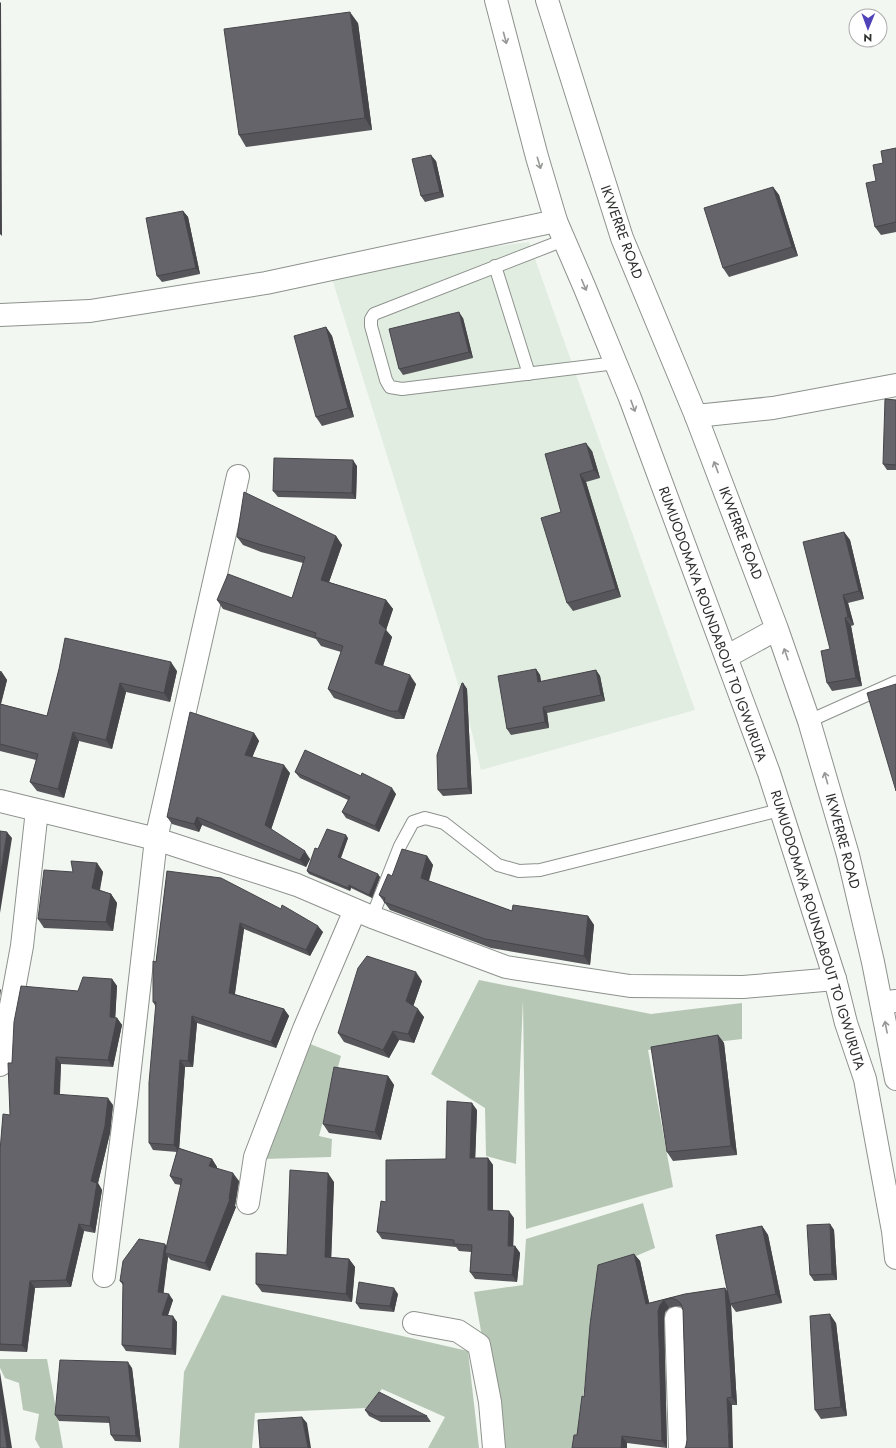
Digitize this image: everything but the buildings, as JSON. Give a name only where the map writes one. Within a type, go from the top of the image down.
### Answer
[{"type":"street","name":"RUMUODOMAYA ROUNDABOUT TO IGWURUTA","points":[[496,0],[537,157],[560,230],[633,406],[769,773],[835,979],[846,1023],[865,1079],[893,1231],[896,1258]]},
{"type":"street","name":"IKWERRE ROAD","points":[[547,0],[622,238],[696,416],[777,629],[809,721],[889,1002],[896,1079]]},
{"type":"street","points":[[0,315],[90,311],[266,283],[560,230]]},
{"type":"street","points":[[696,416],[773,408],[896,385]]},
{"type":"street","points":[[104,1276],[126,1103],[156,838],[238,476]]},
{"type":"street","points":[[726,657],[777,629]]},
{"type":"street","points":[[0,801],[156,838],[297,885],[364,913],[506,967],[630,986],[743,987],[835,979]]},
{"type":"street","points":[[0,1065],[22,946],[37,810]]},
{"type":"street","points":[[248,1203],[255,1156],[304,1029],[364,913]]},
{"type":"street","points":[[676,1318],[680,1448]]},
{"type":"street","points":[[414,1323],[458,1331],[479,1345],[490,1402],[494,1448]]},
{"type":"lane","points":[[560,230],[496,266],[374,314],[371,319],[371,326],[386,380],[390,387],[402,389],[616,363]]},
{"type":"lane","points":[[496,266],[529,374]]},
{"type":"lane","points":[[809,721],[896,682]]},
{"type":"lane","points":[[364,913],[413,822],[425,818],[444,823],[498,865],[519,871],[540,870],[780,810]]},
{"type":"shaded area","points":[[529,242],[695,710],[481,770],[468,716],[329,269]]},
{"type":"green space","points":[[479,980],[651,1014],[742,1003],[742,1039],[648,1050],[673,1187],[526,1229],[523,1000],[516,1164],[486,1156],[485,1108],[431,1074]]},
{"type":"green space","points":[[305,1042],[341,1056],[319,1136],[332,1139],[331,1157],[263,1159]]},
{"type":"green space","points":[[643,1203],[655,1248],[600,1271],[576,1448],[502,1448],[474,1292],[523,1285],[526,1239]]},
{"type":"green space","points":[[222,1295],[468,1351],[479,1448],[428,1448],[445,1417],[382,1389],[366,1408],[255,1413],[252,1448],[179,1448],[184,1372]]},
{"type":"green space","points":[[0,1359],[47,1359],[63,1448],[40,1448],[35,1439],[39,1414],[23,1410],[19,1383],[5,1378],[0,1368]]}]
